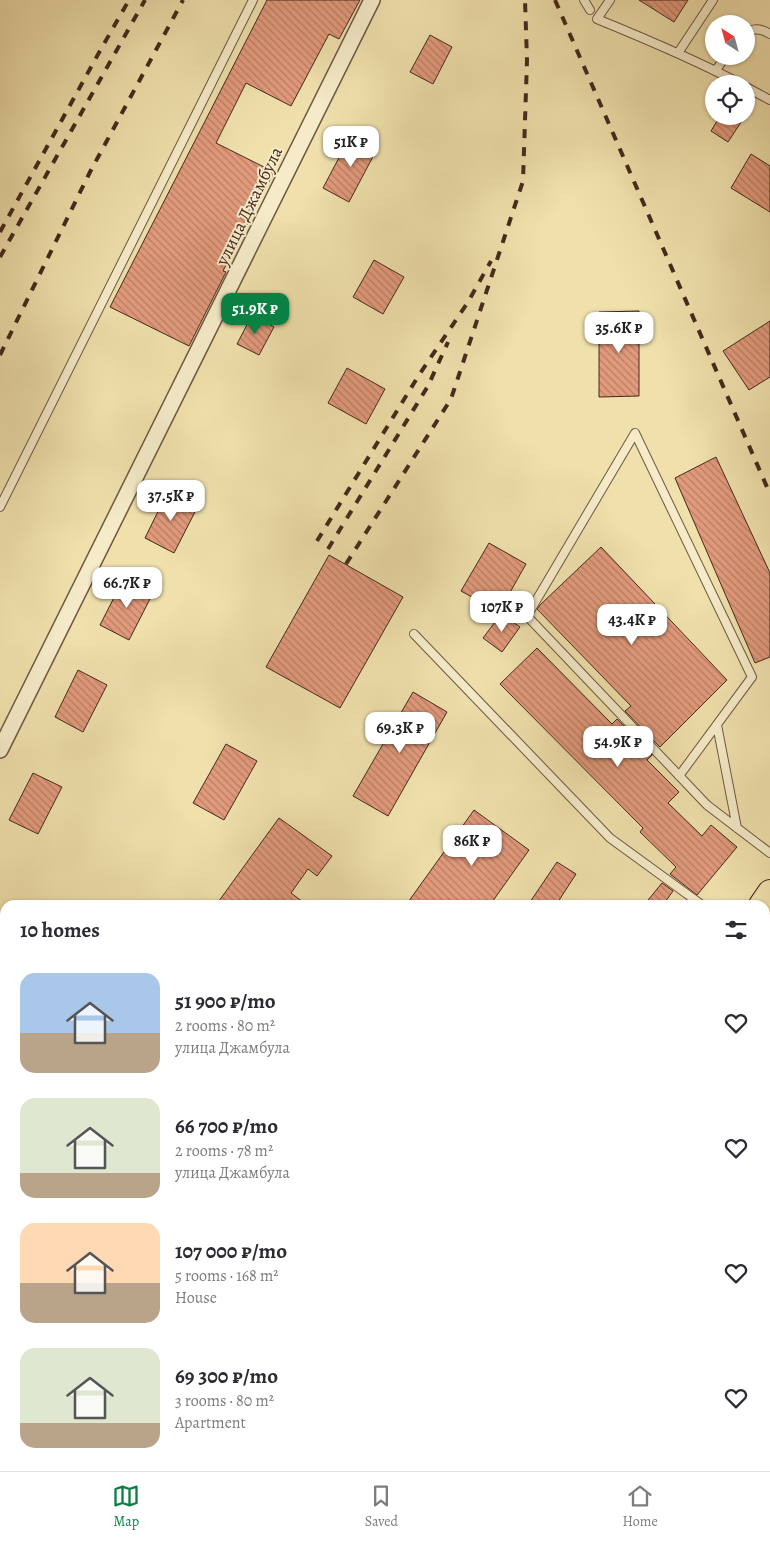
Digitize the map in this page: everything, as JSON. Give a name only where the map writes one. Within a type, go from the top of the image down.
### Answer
[{"type":"street","name":"улица Джамбула","points":[[0,750],[372,0]]},
{"type":"lane","points":[[0,507],[253,0]]},
{"type":"lane","points":[[584,0],[590,10]]},
{"type":"lane","points":[[610,0],[597,20],[678,53],[725,75]]},
{"type":"lane","points":[[678,53],[713,0]]},
{"type":"lane","points":[[755,30],[763,29],[770,34]]},
{"type":"lane","points":[[716,70],[720,65]]},
{"type":"lane","points":[[755,92],[770,100]]},
{"type":"lane","points":[[679,776],[752,677],[635,433],[527,616],[679,776],[707,805],[770,853]]},
{"type":"lane","points":[[414,634],[610,838],[695,900]]},
{"type":"lane","points":[[717,724],[737,828]]},
{"type":"building","points":[[267,0],[360,0],[339,39],[329,34],[291,106],[246,83],[216,143],[274,172],[223,271],[226,272],[189,346],[110,307]]},
{"type":"building","points":[[639,0],[688,0],[674,22]]},
{"type":"building","points":[[430,35],[452,47],[433,84],[410,72]]},
{"type":"building","points":[[715,125],[739,125],[728,142],[711,131]]},
{"type":"building","points":[[352,133],[378,147],[349,202],[323,188]]},
{"type":"building","points":[[751,154],[770,166],[770,212],[731,188]]},
{"type":"building","points":[[374,260],[404,277],[383,314],[353,297]]},
{"type":"building","points":[[639,311],[639,396],[599,397],[599,312]]},
{"type":"building","points":[[252,315],[274,327],[259,355],[237,344]]},
{"type":"building","points":[[770,321],[770,377],[749,390],[723,351]]},
{"type":"building","points":[[347,368],[385,389],[366,424],[328,403]]},
{"type":"building","points":[[716,457],[770,573],[770,657],[755,663],[675,478]]},
{"type":"building","points":[[168,491],[198,506],[174,553],[145,538]]},
{"type":"building","points":[[489,543],[526,564],[499,612],[461,591]]},
{"type":"building","points":[[601,547],[727,680],[660,747],[625,711],[631,706],[537,609]]},
{"type":"building","points":[[329,555],[403,597],[340,708],[266,667]]},
{"type":"building","points":[[124,578],[153,593],[129,640],[100,625]]},
{"type":"building","points":[[501,614],[520,627],[502,652],[483,638]]},
{"type":"building","points":[[537,648],[612,724],[617,719],[652,755],[647,760],[679,792],[668,803],[702,836],[711,825],[737,847],[697,895],[670,874],[676,867],[640,832],[643,828],[500,684]]},
{"type":"building","points":[[78,670],[107,685],[83,732],[55,717]]},
{"type":"building","points":[[413,692],[447,712],[388,816],[353,796]]},
{"type":"building","points":[[226,744],[257,761],[224,820],[193,803]]},
{"type":"building","points":[[33,773],[62,787],[38,834],[9,820]]},
{"type":"building","points":[[474,810],[529,850],[494,900],[410,900]]},
{"type":"building","points":[[279,818],[332,856],[317,876],[308,869],[291,893],[300,900],[220,900]]},
{"type":"building","points":[[557,862],[576,874],[559,900],[531,900]]},
{"type":"building","points":[[662,883],[673,891],[667,900],[648,900]]},
{"type":"railway","points":[[0,232],[129,0]]},
{"type":"railway","points":[[0,257],[145,0]]},
{"type":"railway","points":[[0,355],[90,172],[183,0]]},
{"type":"railway","points":[[346,564],[451,399],[523,181],[527,60],[525,0]]},
{"type":"railway","points":[[555,0],[770,494]]},
{"type":"railway","points":[[317,541],[419,375],[468,302],[491,261]]},
{"type":"railway","points":[[328,549],[428,386],[448,342]]}]
